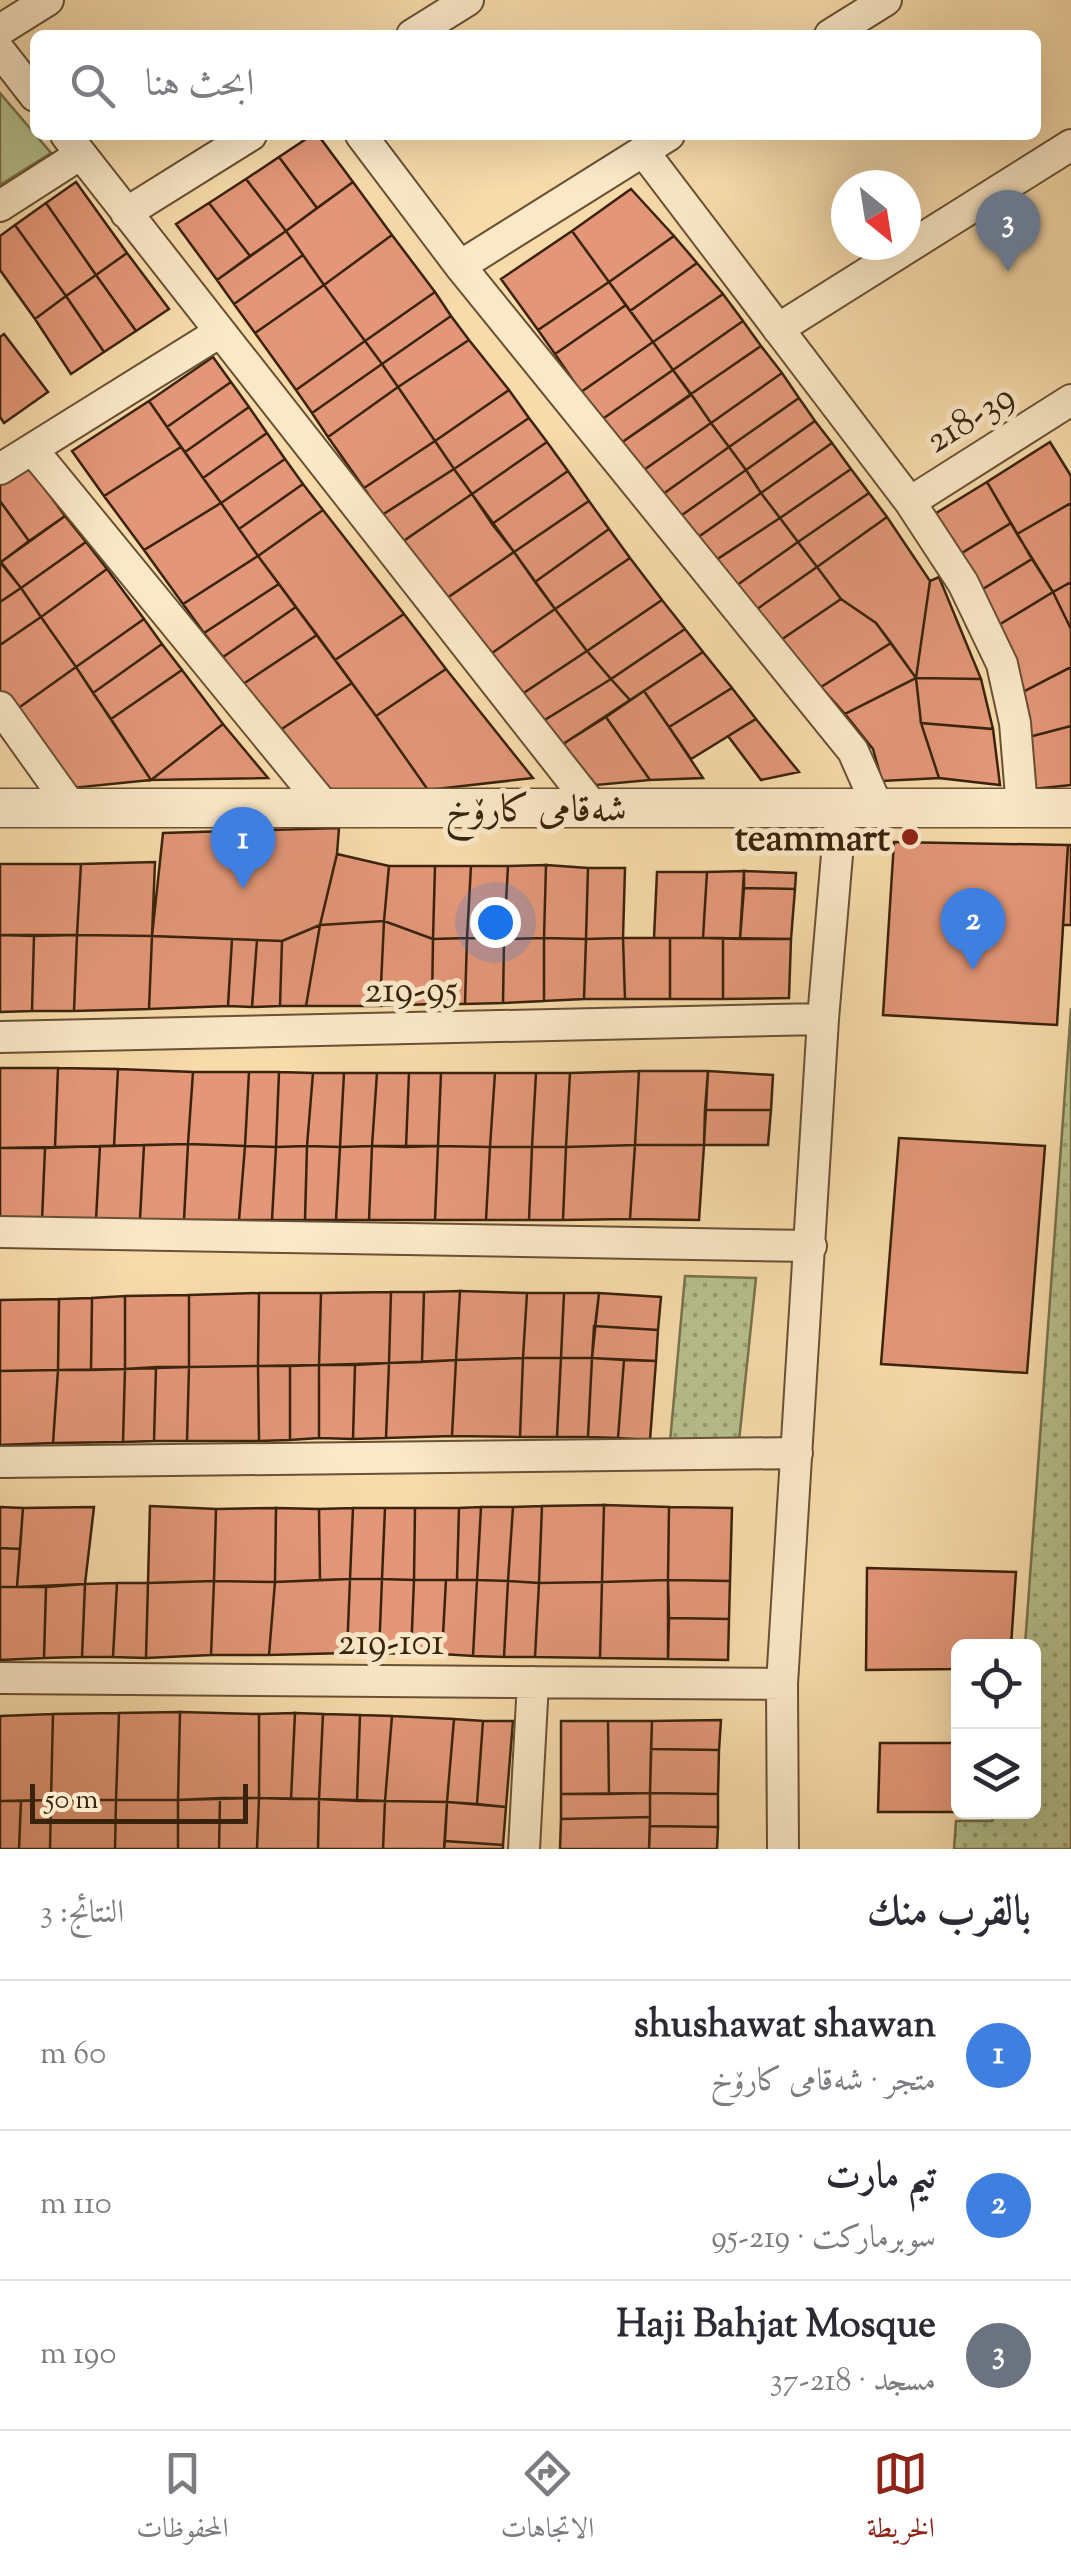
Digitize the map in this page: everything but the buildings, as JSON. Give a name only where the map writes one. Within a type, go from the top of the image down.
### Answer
[{"type":"street","points":[[0,30],[48,0]]},
{"type":"street","points":[[420,30],[468,0]]},
{"type":"street","points":[[838,30],[886,0]]},
{"type":"street","points":[[0,51],[30,90]]},
{"type":"street","points":[[126,213],[243,140]]},
{"type":"street","points":[[365,140],[460,266],[853,752],[859,808],[823,1019],[782,1684],[784,1849]]},
{"type":"street","points":[[460,266],[656,143],[778,329],[910,502],[963,583],[1002,664],[1014,723],[1022,808]]},
{"type":"street","points":[[0,206],[73,144],[594,808]]},
{"type":"street","points":[[778,329],[1071,145]]},
{"type":"street","points":[[1035,168],[1071,176]]},
{"type":"street","points":[[0,469],[220,332]]},
{"type":"street","name":"218-39","points":[[910,502],[1071,400]]},
{"type":"street","points":[[32,448],[326,808]]},
{"type":"street","points":[[0,707],[72,808]]},
{"type":"street","name":"شەقامی کارۆخ","points":[[0,808],[1071,808]]},
{"type":"street","name":"219-95","points":[[0,1037],[823,1019]]},
{"type":"street","points":[[0,1232],[811,1246]]},
{"type":"street","points":[[0,1462],[798,1454]]},
{"type":"street","name":"219-101","points":[[0,1678],[782,1684]]},
{"type":"street","points":[[524,1849],[534,1682]]},
{"type":"green space","points":[[0,93],[30,128],[30,140],[40,140],[51,153],[0,185]]},
{"type":"green space","points":[[1071,1008],[1071,1849],[954,1849],[956,1821],[1041,1819],[1041,1639],[1026,1639]]},
{"type":"green space","points":[[685,1276],[756,1278],[739,1441],[670,1442]]},
{"type":"place","name":"Haji Bahjat Mosque","points":[[1008,272]]},
{"type":"place","name":"teammart","points":[[910,837]]},
{"type":"place","name":"shushawat shawan","points":[[243,889]]},
{"type":"place","name":"تيم مارت","points":[[973,970]]}]
